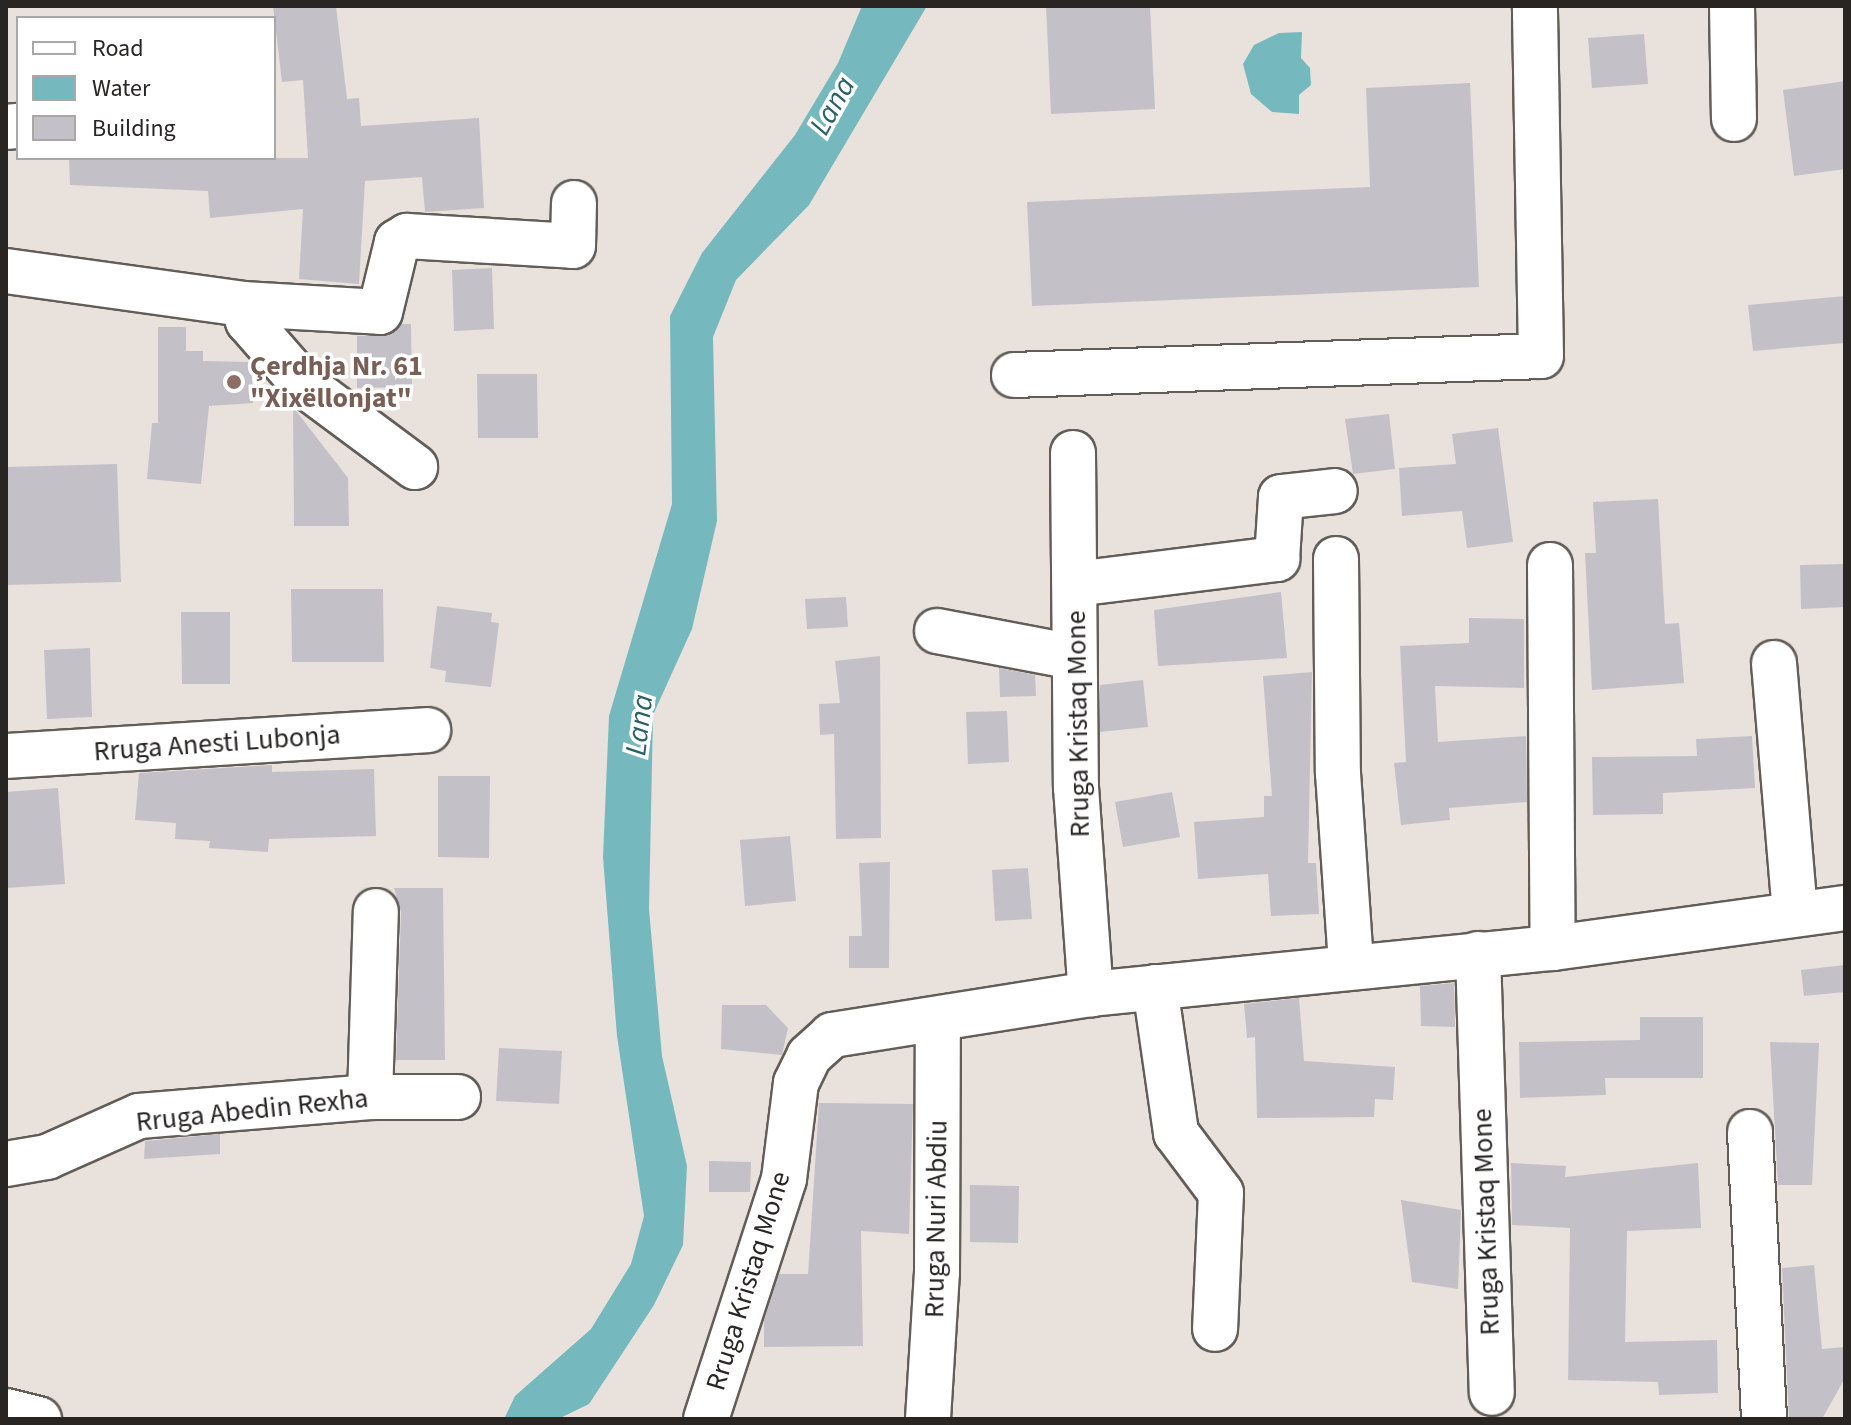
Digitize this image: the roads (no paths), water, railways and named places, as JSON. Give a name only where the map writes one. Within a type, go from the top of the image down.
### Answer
[{"type":"street","points":[[1014,375],[1541,356],[1535,6]]},
{"type":"street","points":[[1732,6],[1734,119]]},
{"type":"street","points":[[6,271],[243,304],[380,312],[397,242],[407,236],[573,246],[574,203]]},
{"type":"street","points":[[243,304],[248,321],[302,383],[415,467]]},
{"type":"street","name":"Rruga Kristaq Mone","points":[[1073,453],[1073,657],[1091,994]]},
{"type":"street","points":[[1075,584],[1277,559],[1281,497],[1335,491]]},
{"type":"street","points":[[1336,559],[1338,773],[1351,966]]},
{"type":"street","points":[[1550,565],[1553,948]]},
{"type":"street","points":[[937,631],[1073,657]]},
{"type":"street","points":[[1774,663],[1795,914]]},
{"type":"street","name":"Rruga Anesti Lubonja","points":[[6,756],[428,730]]},
{"type":"street","name":"Rruga Kristaq Mone","points":[[706,1419],[784,1179],[796,1083],[809,1056],[832,1035],[856,1027],[938,1019],[1091,994],[1553,948],[1845,908]]},
{"type":"street","points":[[370,1097],[376,911]]},
{"type":"street","name":"Rruga Kristaq Mone","points":[[1478,954],[1492,1393]]},
{"type":"street","points":[[1155,987],[1176,1133],[1221,1193],[1215,1329]]},
{"type":"street","name":"Rruga Nuri Abdiu","points":[[928,1419],[937,1272],[938,1019]]},
{"type":"street","name":"Rruga Abedin Rexha","points":[[6,1164],[47,1157],[139,1116],[370,1097],[458,1097]]},
{"type":"street","points":[[1750,1132],[1764,1419]]},
{"type":"street","points":[[6,1411],[39,1419]]},
{"type":"water","name":"Lana","points":[[862,6],[927,6],[809,205],[736,280],[713,337],[717,521],[692,629],[653,715],[649,909],[662,1056],[687,1166],[683,1245],[654,1305],[589,1404],[558,1419],[504,1419],[515,1396],[591,1329],[631,1264],[644,1216],[617,1036],[603,857],[609,716],[672,504],[670,316],[702,253],[795,135],[838,63]]},
{"type":"water","points":[[1302,32],[1301,58],[1310,68],[1311,85],[1299,95],[1299,114],[1272,112],[1251,94],[1243,64],[1254,45],[1279,33]]},
{"type":"place","name":"Çerdhja Nr. 61 \"Xixëllonjat\"","points":[[234,382]]}]
